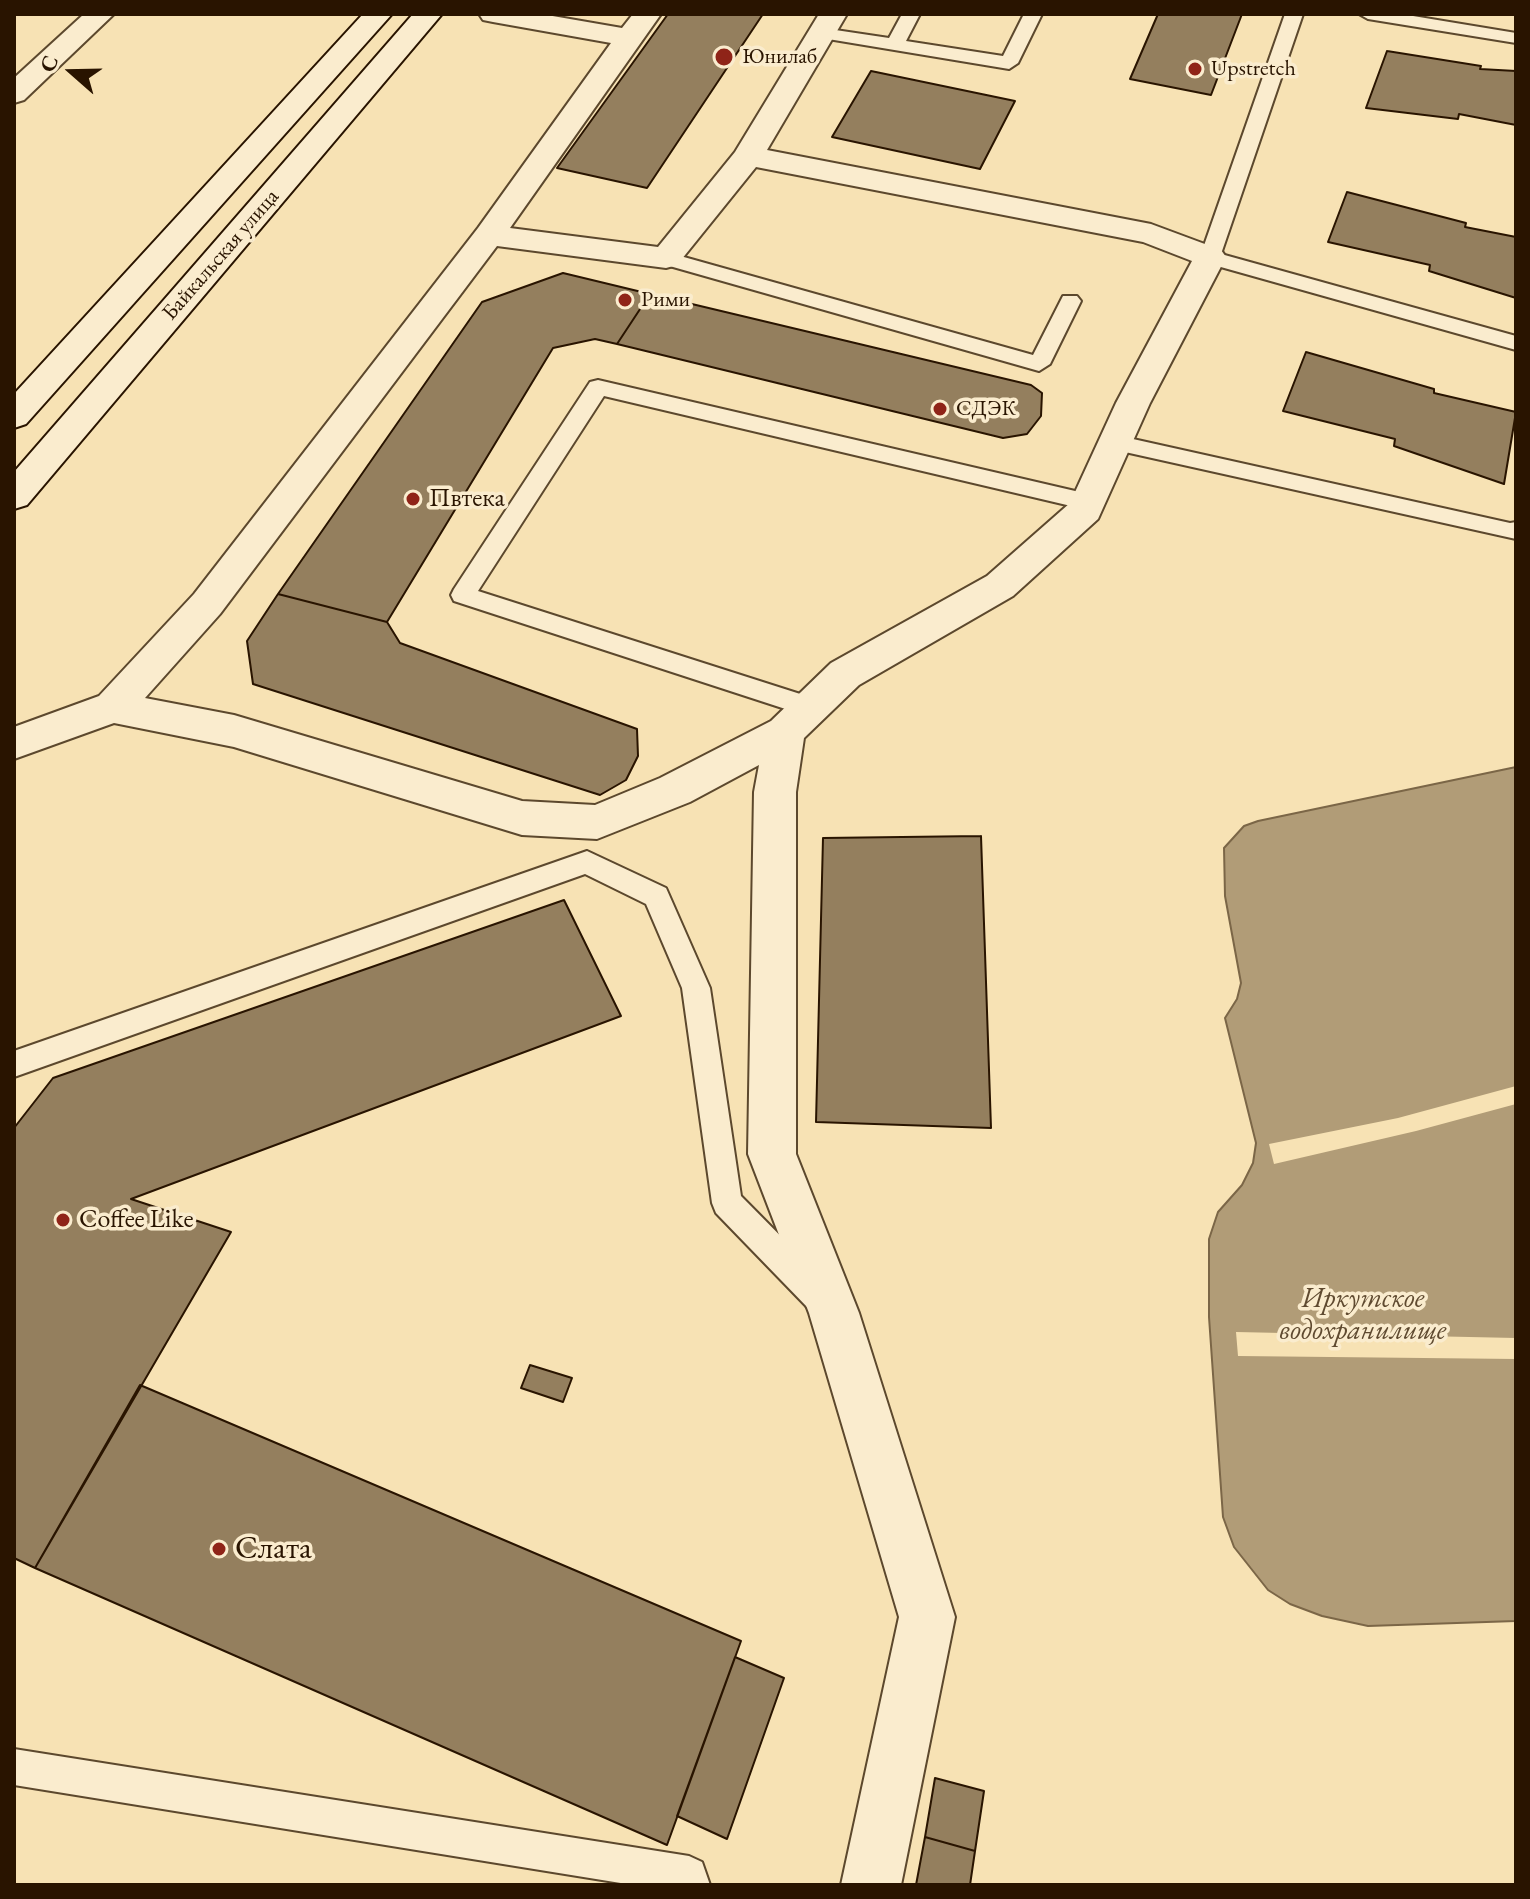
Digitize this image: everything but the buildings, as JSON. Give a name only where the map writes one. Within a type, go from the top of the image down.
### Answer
[{"type":"street","points":[[14,94],[100,14]]},
{"type":"street","name":"Байкальская улица","points":[[14,416],[378,14]]},
{"type":"street","name":"Байкальская улица","points":[[14,496],[428,14]]},
{"type":"street","points":[[493,14],[638,26]]},
{"type":"street","points":[[489,235],[666,258],[748,156],[828,24]]},
{"type":"street","points":[[14,743],[113,707],[207,604],[489,235],[638,26]]},
{"type":"street","points":[[113,707],[234,731],[522,818],[597,822],[675,790],[797,719],[845,674],[1000,586],[1085,510],[1115,443],[1210,257],[1151,234],[748,156]]},
{"type":"street","points":[[797,719],[775,792],[772,1154],[834,1313],[927,1617],[871,1885]]},
{"type":"lane","points":[[895,45],[911,14]]},
{"type":"lane","points":[[828,24],[895,45],[1009,63],[1033,14]]},
{"type":"lane","points":[[1294,14],[1210,257],[1516,343]]},
{"type":"lane","points":[[1368,14],[1516,38]]},
{"type":"lane","points":[[666,258],[1039,364],[1070,301]]},
{"type":"lane","points":[[797,719],[463,595],[598,387],[1088,502]]},
{"type":"lane","points":[[1115,443],[1511,532],[1516,530]]},
{"type":"lane","points":[[14,1064],[587,862],[656,896],[696,988],[727,1203],[834,1313]]},
{"type":"lane","points":[[14,1767],[689,1875],[691,1885]]},
{"type":"water","name":"Иркутское водохранилище","points":[[1516,767],[1516,1621],[1368,1626],[1322,1616],[1290,1604],[1268,1590],[1234,1547],[1223,1517],[1209,1317],[1209,1239],[1218,1212],[1242,1185],[1253,1163],[1256,1143],[1225,1018],[1237,999],[1241,983],[1225,896],[1224,848],[1244,826],[1258,821]]},
{"type":"pier","points":[[1516,1086],[1516,1104],[1274,1164],[1269,1144],[1398,1118]]},
{"type":"pier","points":[[1236,1332],[1516,1338],[1516,1359],[1238,1356]]},
{"type":"place","name":"Юнилаб","points":[[724,57]]},
{"type":"place","name":"Upstretch","points":[[1195,69]]},
{"type":"place","name":"Рими","points":[[625,300]]},
{"type":"place","name":"СДЭК","points":[[940,409]]},
{"type":"place","name":"Пвтека","points":[[413,499]]},
{"type":"place","name":"Coffee Like","points":[[63,1220]]},
{"type":"place","name":"Слата","points":[[219,1549]]}]
